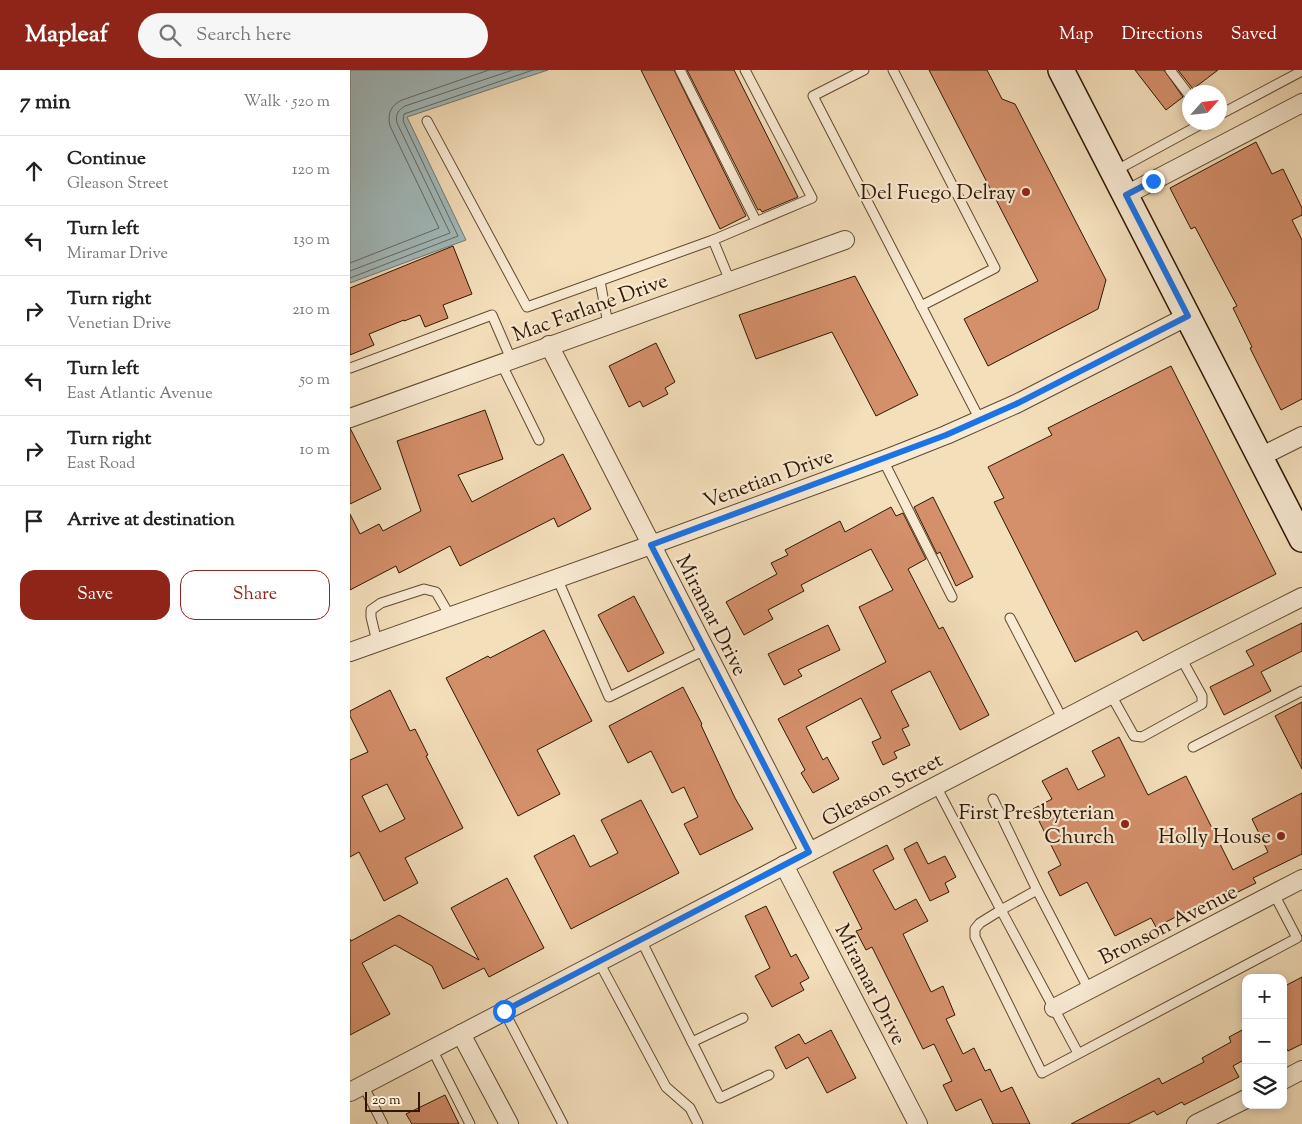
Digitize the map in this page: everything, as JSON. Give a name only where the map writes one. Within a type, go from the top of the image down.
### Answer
[{"type":"main road","points":[[1061,70],[1302,539]]},
{"type":"street","points":[[1126,195],[1302,103]]},
{"type":"street","name":"Mac Farlane Drive","points":[[350,418],[845,240]]},
{"type":"street","name":"Venetian Drive","points":[[350,652],[883,460],[1024,400],[1188,316]]},
{"type":"street","name":"Miramar Drive","points":[[549,346],[809,852]]},
{"type":"street","points":[[1260,457],[1302,436]]},
{"type":"street","name":"Gleason Street","points":[[356,1088],[1181,658],[1302,597]]},
{"type":"street","name":"Miramar Drive","points":[[784,865],[918,1124]]},
{"type":"street","name":"Bronson Avenue","points":[[1054,1008],[1302,879]]},
{"type":"street","points":[[461,1034],[509,1124]]},
{"type":"street","points":[[1287,1078],[1302,1070]]},
{"type":"street","points":[[1204,1122],[1242,1101]]},
{"type":"lane","points":[[680,70],[756,221]]},
{"type":"lane","points":[[427,121],[527,308],[713,240],[812,198],[745,70]]},
{"type":"lane","points":[[864,70],[813,96],[980,420]]},
{"type":"lane","points":[[892,70],[995,268],[921,306]]},
{"type":"lane","points":[[1170,70],[1182,85]]},
{"type":"lane","points":[[1227,111],[1302,71]]},
{"type":"lane","points":[[1113,171],[1190,130]]},
{"type":"lane","points":[[713,240],[730,281]]},
{"type":"lane","points":[[600,282],[608,324]]},
{"type":"lane","points":[[350,368],[492,315],[506,361],[539,440]]},
{"type":"lane","points":[[883,460],[952,597]]},
{"type":"lane","points":[[557,578],[610,697],[705,650]]},
{"type":"lane","points":[[377,642],[371,610],[381,603],[424,589],[436,592],[450,616]]},
{"type":"lane","points":[[1010,618],[1063,720]]},
{"type":"lane","points":[[1111,695],[1134,736],[1142,737],[1202,704],[1202,696],[1181,658]]},
{"type":"lane","points":[[1193,747],[1302,691]]},
{"type":"lane","points":[[936,786],[1078,1054]]},
{"type":"lane","points":[[992,799],[1089,990]]},
{"type":"lane","points":[[1037,890],[980,923],[975,929],[975,937],[1042,1072],[1297,938],[1274,894]]},
{"type":"lane","points":[[641,940],[720,1098],[769,1075]]},
{"type":"lane","points":[[599,962],[666,1087],[690,1108],[698,1124]]},
{"type":"lane","points":[[504,1011],[563,1124]]},
{"type":"lane","points":[[692,1042],[743,1018]]},
{"type":"lane","points":[[432,1049],[470,1124]]},
{"type":"lane","points":[[356,1088],[384,1124]]},
{"type":"water","points":[[350,70],[548,70],[407,117],[466,240],[350,283]]},
{"type":"building","points":[[641,70],[674,70],[746,216],[720,229]]},
{"type":"building","points":[[687,70],[734,70],[798,197],[762,212],[760,209],[758,210]]},
{"type":"building","name":"Del Fuego Delray","points":[[929,70],[987,70],[1002,99],[1015,104],[1106,280],[1098,309],[988,366],[964,319],[1038,281]]},
{"type":"building","points":[[1135,70],[1164,70],[1182,96],[1182,98],[1166,110]]},
{"type":"building","points":[[1178,70],[1218,70],[1198,85],[1190,85]]},
{"type":"building","points":[[1256,142],[1272,174],[1283,169],[1302,208],[1302,215],[1292,220],[1302,240],[1302,399],[1281,410],[1250,348],[1252,347],[1233,308],[1237,306],[1195,227],[1191,229],[1170,188]]},
{"type":"building","points":[[453,246],[472,294],[443,305],[448,318],[425,327],[420,315],[404,320],[369,334],[374,345],[350,355],[350,288]]},
{"type":"building","points":[[855,276],[918,395],[876,416],[832,332],[756,359],[739,315]]},
{"type":"building","points":[[656,343],[675,382],[665,388],[668,394],[643,407],[640,401],[629,407],[609,366]]},
{"type":"building","points":[[1171,366],[1276,574],[1143,641],[1137,631],[1075,662],[994,502],[1004,498],[988,467],[1052,435],[1048,428]]},
{"type":"building","points":[[485,410],[503,459],[458,475],[472,502],[563,454],[591,509],[558,527],[554,518],[460,566],[450,546],[399,573],[396,566],[350,590],[350,514],[360,534],[379,524],[383,531],[421,511],[397,441]]},
{"type":"building","points":[[350,428],[381,489],[350,504]]},
{"type":"building","points":[[933,497],[973,577],[956,586],[940,552],[937,554],[914,507]]},
{"type":"building","points":[[891,507],[896,516],[903,513],[926,559],[908,569],[939,629],[943,627],[989,715],[960,730],[930,671],[891,691],[909,726],[902,729],[910,745],[894,752],[897,758],[883,765],[872,742],[881,738],[861,698],[806,727],[823,760],[827,757],[839,779],[813,793],[801,773],[805,770],[778,719],[886,662],[859,607],[893,590],[871,549],[801,585],[804,591],[768,610],[773,619],[744,635],[726,602],[777,574],[771,563],[788,555],[785,550],[840,521],[845,532]]},
{"type":"building","points":[[634,596],[664,653],[628,672],[598,615]]},
{"type":"building","points":[[1302,623],[1302,651],[1261,672],[1271,691],[1224,715],[1210,687],[1254,665],[1246,651]]},
{"type":"building","points":[[828,625],[840,650],[798,670],[802,676],[784,685],[768,654]]},
{"type":"building","points":[[544,630],[592,721],[537,750],[560,794],[518,816],[446,678]]},
{"type":"building","points":[[683,687],[702,724],[735,798],[753,829],[700,855],[684,824],[698,817],[684,787],[672,793],[651,751],[628,763],[609,726]]},
{"type":"building","points":[[390,690],[410,731],[415,729],[428,755],[426,756],[463,828],[405,858],[418,883],[384,901],[359,852],[350,857],[350,760],[368,752],[350,716],[350,711]],"holes":[[[387,784],[405,819],[380,832],[362,796]]]},
{"type":"building","points":[[1302,702],[1302,769],[1275,716]]},
{"type":"building","name":"First Presbyterian Church","points":[[1119,737],[1148,795],[1186,776],[1233,870],[1268,852],[1252,819],[1302,793],[1302,854],[1253,878],[1256,883],[1230,896],[1227,891],[1156,927],[1151,918],[1115,936],[1087,882],[1060,896],[1048,872],[1061,865],[1033,809],[1052,799],[1042,781],[1067,768],[1078,790],[1105,776],[1092,751]]},
{"type":"building","points":[[641,800],[679,873],[571,929],[534,856],[574,835],[590,867],[618,853],[601,820]]},
{"type":"building","points":[[917,842],[928,864],[945,856],[956,877],[945,883],[949,892],[930,901],[904,849]]},
{"type":"building","points":[[887,845],[894,859],[873,870],[895,910],[916,899],[928,921],[903,934],[931,992],[943,986],[955,1015],[946,1019],[963,1054],[974,1048],[985,1071],[990,1069],[1001,1092],[1012,1087],[1030,1124],[993,1124],[981,1099],[956,1111],[943,1085],[952,1081],[934,1044],[923,1049],[872,947],[866,950],[856,931],[862,929],[833,872]]},
{"type":"building","points":[[507,878],[544,948],[489,977],[484,968],[443,989],[432,966],[395,945],[362,963],[390,1014],[350,1035],[350,939],[351,941],[399,915],[479,960],[451,908]]},
{"type":"building","points":[[766,906],[791,957],[796,954],[809,978],[800,983],[804,990],[772,1007],[755,976],[770,968],[745,916]]},
{"type":"building","points":[[1302,977],[1302,1044],[1288,1051],[1287,1049],[1287,985]]},
{"type":"building","points":[[831,1030],[856,1078],[827,1093],[808,1057],[786,1069],[775,1047],[799,1034],[805,1044]]},
{"type":"building","points":[[1242,1030],[1242,1061],[1233,1066],[1239,1077],[1184,1105],[1182,1102],[1157,1115],[1154,1111],[1128,1124],[1071,1124],[1159,1078],[1162,1084],[1204,1062],[1202,1058],[1231,1042],[1229,1037]]},
{"type":"building","points":[[445,1095],[459,1124],[412,1124],[406,1114]]},
{"type":"place","name":"Del Fuego Delray","points":[[1026,192]]},
{"type":"place","name":"First Presbyterian Church","points":[[1125,824]]},
{"type":"place","name":"Holly House","points":[[1281,836]]},
{"type":"route","points":[[504,1011],[809,852],[651,545],[946,435],[1016,404],[1188,316],[1126,195],[1153,181]]}]
